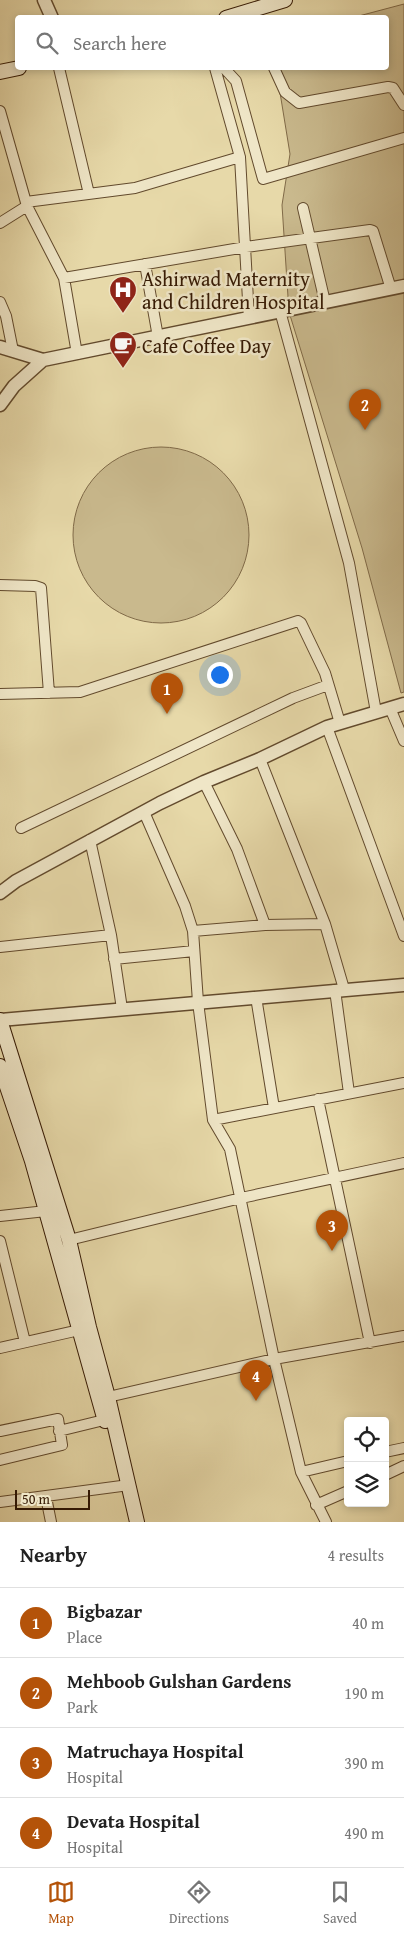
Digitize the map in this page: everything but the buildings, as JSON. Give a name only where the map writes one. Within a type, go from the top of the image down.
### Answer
[{"type":"main road","points":[[249,15],[285,0]]},
{"type":"main road","points":[[0,72],[15,69]]},
{"type":"main road","points":[[0,1020],[69,1240],[103,1398],[125,1486],[128,1522]]},
{"type":"main road","points":[[0,1066],[46,1211],[79,1330],[103,1398],[104,1420],[137,1522]]},
{"type":"street","points":[[44,0],[51,15]]},
{"type":"street","points":[[59,70],[89,194]]},
{"type":"street","points":[[216,70],[240,157],[249,318]]},
{"type":"street","points":[[226,70],[235,80],[263,179],[404,138]]},
{"type":"street","points":[[275,70],[285,92],[299,103],[388,87],[393,88],[404,105]]},
{"type":"street","points":[[0,112],[26,204],[64,278],[77,354]]},
{"type":"street","points":[[0,223],[26,204],[135,188],[240,157]]},
{"type":"street","points":[[303,208],[325,302]]},
{"type":"street","points":[[64,278],[246,246],[372,230],[391,289]]},
{"type":"street","points":[[145,264],[158,337]]},
{"type":"street","points":[[0,347],[43,360],[404,286]]},
{"type":"street","points":[[0,302],[6,316],[14,351]]},
{"type":"street","points":[[280,311],[349,563],[376,712]]},
{"type":"street","points":[[0,405],[14,386],[43,360]]},
{"type":"street","points":[[0,585],[35,586],[41,588],[49,693]]},
{"type":"street","points":[[0,694],[80,692],[301,622],[322,666],[340,723]]},
{"type":"street","points":[[21,828],[293,698],[328,685]]},
{"type":"street","points":[[0,893],[16,881],[90,840],[204,782],[260,759],[327,727],[404,704]]},
{"type":"street","points":[[390,708],[404,741]]},
{"type":"street","points":[[327,727],[404,936]]},
{"type":"street","points":[[260,759],[325,924],[339,990],[349,1093]]},
{"type":"street","points":[[204,782],[237,849],[264,925]]},
{"type":"street","points":[[144,812],[185,906],[193,931],[198,1002],[213,1120],[230,1149],[274,1359],[301,1472],[326,1522]]},
{"type":"street","points":[[90,840],[111,934],[122,1009]]},
{"type":"street","points":[[193,931],[264,925],[325,924]]},
{"type":"street","points":[[0,947],[111,934]]},
{"type":"street","points":[[114,959],[194,952]]},
{"type":"street","points":[[0,1020],[404,985]]},
{"type":"street","points":[[256,997],[274,1108]]},
{"type":"street","points":[[213,1120],[404,1083]]},
{"type":"street","points":[[318,1099],[370,1343]]},
{"type":"street","points":[[69,1240],[240,1198],[404,1163]]},
{"type":"street","points":[[0,1216],[46,1211]]},
{"type":"street","points":[[0,1241],[25,1342]]},
{"type":"street","points":[[0,1348],[79,1330]]},
{"type":"street","points":[[103,1398],[274,1359],[404,1336]]},
{"type":"street","points":[[0,1431],[58,1419],[62,1446],[0,1460]]},
{"type":"street","points":[[59,1431],[104,1420]]},
{"type":"street","points":[[389,1451],[404,1448]]},
{"type":"street","points":[[301,1472],[344,1461]]},
{"type":"street","points":[[389,1473],[404,1466]]},
{"type":"street","points":[[0,1502],[125,1486]]},
{"type":"street","points":[[316,1505],[344,1493]]},
{"type":"street","points":[[46,1497],[51,1522]]},
{"type":"shaded area","points":[[404,4],[404,692],[401,693],[362,548],[289,312],[282,205],[290,154],[276,70],[389,70],[389,15],[363,15]]},
{"type":"shaded area","points":[[170,447],[195,453],[203,457],[229,479],[243,501],[248,518],[248,552],[243,569],[229,591],[217,603],[195,617],[178,622],[152,623],[127,617],[119,613],[93,591],[79,569],[74,552],[73,526],[79,501],[83,493],[105,467],[127,453],[144,448]]},
{"type":"place","name":"Ashirwad Maternity and Children Hospital","points":[[123,314]]},
{"type":"place","name":"Cafe Coffee Day","points":[[123,369]]},
{"type":"place","name":"Mehboob Gulshan Gardens","points":[[365,430]]},
{"type":"place","name":"Bigbazar","points":[[167,714]]},
{"type":"place","name":"Matruchaya Hospital","points":[[332,1251]]},
{"type":"place","name":"Devata Hospital","points":[[256,1401]]}]
